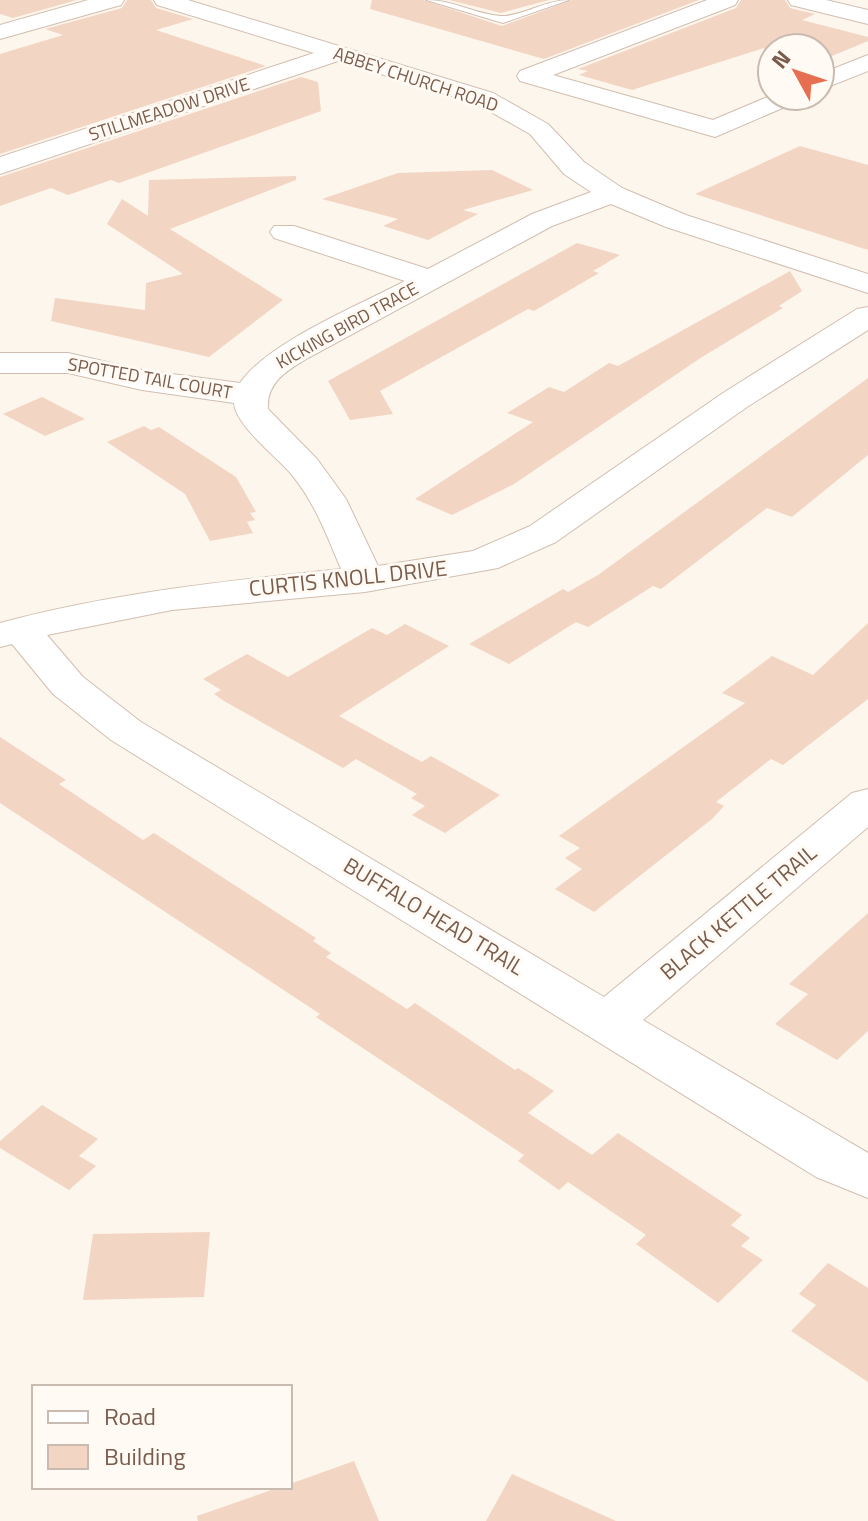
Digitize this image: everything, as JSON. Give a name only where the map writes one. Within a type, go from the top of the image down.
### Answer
[{"type":"street","points":[[0,32],[113,0]]},
{"type":"street","name":"ABBEY CHURCH ROAD","points":[[165,0],[466,91],[519,115],[539,129],[574,168],[612,194],[676,221],[868,284]]},
{"type":"street","points":[[727,0],[529,76],[715,129],[756,111]]},
{"type":"street","points":[[799,0],[868,17]]},
{"type":"street","name":"STILLMEADOW DRIVE","points":[[0,166],[338,53]]},
{"type":"street","points":[[836,76],[868,62]]},
{"type":"street","name":"KICKING BIRD TRACE","points":[[251,395],[264,373],[273,365],[542,220],[612,194]]},
{"type":"street","points":[[284,232],[430,279]]},
{"type":"street","name":"CURTIS KNOLL DRIVE","points":[[11,632],[82,613],[172,598],[365,580],[450,569],[484,560],[543,534],[735,400],[868,316]]},
{"type":"street","name":"SPOTTED TAIL COURT","points":[[0,363],[68,363],[156,383],[251,395]]},
{"type":"street","points":[[251,395],[255,418],[304,467],[333,507],[365,580]]},
{"type":"street","name":"BUFFALO HEAD TRAIL","points":[[11,632],[70,689],[126,731],[609,1021],[836,1162],[868,1177]]},
{"type":"street","name":"BLACK KETTLE TRAIL","points":[[609,1021],[868,803]]},
{"type":"lane","points":[[432,0],[503,20],[563,0]]},
{"type":"building","points":[[0,0],[77,0],[13,18],[0,14]]},
{"type":"building","points":[[127,0],[151,0],[156,8],[193,19],[156,30],[266,66],[0,154],[0,54],[63,35],[45,29],[122,8]]},
{"type":"building","points":[[372,0],[423,0],[502,26],[572,0],[699,0],[544,59],[370,9]]},
{"type":"building","points":[[449,0],[549,0],[501,13]]},
{"type":"building","points":[[741,0],[785,0],[790,8],[815,14],[802,20],[868,37],[868,41],[836,54],[836,32],[756,32],[756,51],[632,90],[579,75],[588,71],[578,69],[736,8]]},
{"type":"building","points":[[301,77],[318,82],[321,111],[119,183],[111,180],[68,195],[51,188],[0,206],[0,177]]},
{"type":"building","points":[[800,146],[868,165],[868,250],[695,194]]},
{"type":"building","points":[[492,170],[533,190],[463,210],[478,214],[428,240],[383,226],[398,219],[322,199],[398,173]]},
{"type":"building","points":[[296,176],[296,180],[170,229],[283,300],[209,357],[51,321],[55,298],[145,310],[146,283],[183,274],[107,224],[122,199],[148,216],[149,180]]},
{"type":"building","points":[[577,243],[620,255],[593,271],[599,273],[534,311],[528,309],[380,391],[393,414],[350,420],[328,381]]},
{"type":"building","points":[[790,271],[802,291],[779,306],[783,308],[702,357],[514,484],[452,515],[415,499],[533,422],[507,413],[549,387],[564,392],[609,363],[618,366]]},
{"type":"building","points":[[868,378],[868,455],[792,517],[767,508],[661,589],[653,586],[588,627],[576,622],[509,664],[469,644],[563,589],[568,592],[598,575]]},
{"type":"building","points":[[42,397],[85,419],[45,436],[3,414]]},
{"type":"building","points":[[144,426],[151,430],[159,427],[236,477],[256,512],[250,513],[255,520],[247,522],[253,533],[210,541],[185,494],[107,442]]},
{"type":"building","points":[[868,623],[868,699],[783,765],[771,759],[716,802],[724,806],[712,819],[594,912],[555,889],[582,869],[565,858],[580,848],[559,836],[745,703],[722,693],[772,656],[813,675]]},
{"type":"building","points":[[405,624],[449,646],[339,716],[422,762],[431,756],[500,795],[445,833],[412,815],[425,806],[411,798],[417,794],[356,759],[343,768],[224,701],[214,694],[221,690],[203,679],[247,654],[288,677],[372,628],[387,635]]},
{"type":"building","points":[[0,737],[66,780],[59,784],[143,840],[154,833],[316,938],[313,941],[331,953],[326,957],[407,1009],[415,1003],[515,1070],[518,1068],[554,1091],[528,1113],[592,1155],[618,1133],[742,1215],[731,1225],[750,1238],[741,1246],[763,1260],[718,1303],[636,1244],[646,1235],[568,1182],[559,1190],[518,1161],[524,1155],[316,1017],[320,1014],[0,803]]},
{"type":"building","points":[[868,913],[868,1031],[837,1060],[775,1024],[808,994],[789,984]]},
{"type":"building","points":[[42,1105],[98,1139],[79,1156],[96,1166],[69,1190],[0,1148],[0,1141]]},
{"type":"building","points":[[210,1232],[204,1297],[83,1300],[93,1234]]},
{"type":"building","points":[[828,1263],[868,1288],[868,1382],[791,1331],[816,1305],[799,1294]]},
{"type":"building","points":[[354,1461],[379,1521],[198,1521],[197,1516],[274,1489],[292,1489],[292,1483]]},
{"type":"building","points":[[512,1474],[616,1521],[486,1521]]}]
